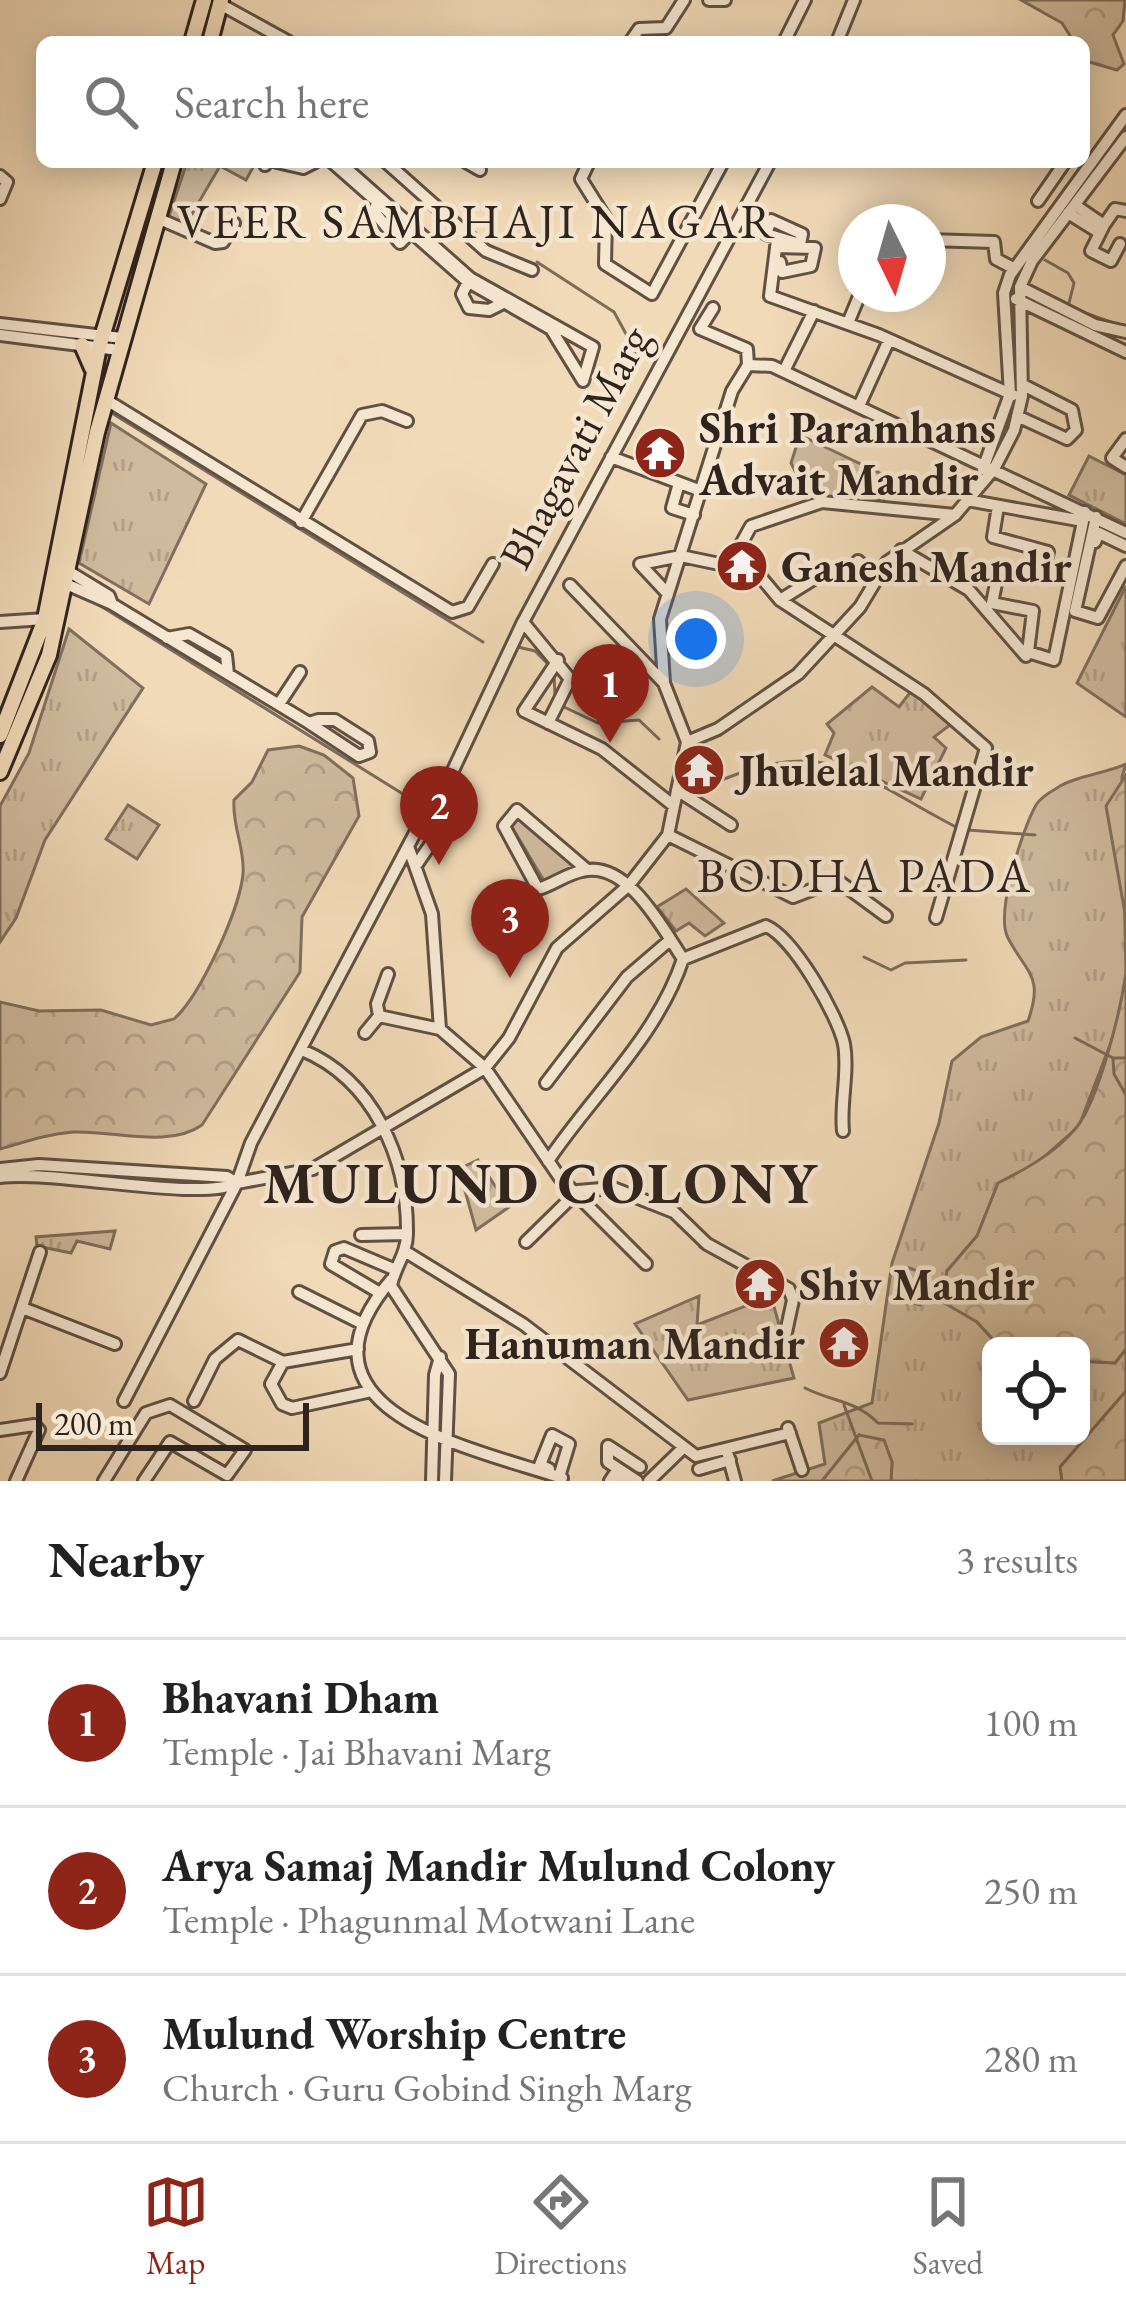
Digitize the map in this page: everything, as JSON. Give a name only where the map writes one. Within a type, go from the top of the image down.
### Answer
[{"type":"main road","points":[[194,36],[204,0]]},
{"type":"main road","points":[[212,36],[220,2]]},
{"type":"main road","points":[[0,735],[45,619],[100,341],[153,168]]},
{"type":"main road","points":[[1,768],[49,655],[121,344],[172,168]]},
{"type":"main road","points":[[82,345],[93,373]]},
{"type":"street","points":[[634,36],[639,29],[666,28],[684,0]]},
{"type":"street","points":[[709,0],[725,0]]},
{"type":"street","points":[[839,36],[854,0]]},
{"type":"street","points":[[787,36],[802,1]]},
{"type":"street","points":[[220,2],[279,36]]},
{"type":"street","points":[[1090,165],[1123,128]]},
{"type":"street","points":[[988,466],[1017,416],[1022,262],[1077,213],[1123,128]]},
{"type":"street","points":[[342,168],[501,303],[593,347],[593,361],[580,380],[553,329]]},
{"type":"street","points":[[393,168],[486,251],[532,270]]},
{"type":"street","points":[[476,168],[480,170]]},
{"type":"street","points":[[586,168],[580,178],[606,219],[605,264],[652,294],[719,168]]},
{"type":"street","name":"Bhagavati Marg","points":[[124,1401],[251,1143],[767,168]]},
{"type":"street","points":[[1037,200],[1061,168]]},
{"type":"street","points":[[687,742],[718,729],[798,674],[835,636],[902,550],[955,515],[981,482],[1018,392],[1004,293],[1069,188],[1087,168]]},
{"type":"street","points":[[0,176],[8,182],[0,199]]},
{"type":"street","points":[[1054,177],[1069,188]]},
{"type":"street","points":[[377,198],[375,213],[396,249],[413,230]]},
{"type":"street","points":[[1120,244],[1111,261],[1093,252],[1115,209],[1126,211]]},
{"type":"street","points":[[1077,213],[1102,229]]},
{"type":"street","points":[[158,218],[215,243],[234,223]]},
{"type":"street","points":[[946,241],[994,242],[996,259],[1022,262]]},
{"type":"street","points":[[779,245],[770,296],[1072,410],[1076,430],[1066,439],[1017,416]]},
{"type":"street","points":[[469,279],[462,294],[470,308],[489,310],[501,303]]},
{"type":"street","points":[[1004,293],[1019,293],[1095,325],[1126,332]]},
{"type":"street","points":[[1019,293],[1126,352]]},
{"type":"street","points":[[0,1173],[39,1166],[188,1183],[231,1182],[313,1169],[484,1068],[509,1038],[556,948],[629,885],[668,835],[687,742],[664,683],[660,619],[732,391],[748,365],[747,349],[700,328],[713,308]]},
{"type":"street","points":[[784,371],[814,310]]},
{"type":"street","points":[[848,323],[853,312]]},
{"type":"street","points":[[0,324],[121,344]]},
{"type":"street","points":[[0,335],[82,345],[100,341]]},
{"type":"street","points":[[859,406],[889,340]]},
{"type":"street","points":[[748,365],[784,371],[1126,532]]},
{"type":"street","points":[[108,401],[452,612],[467,607],[493,564]]},
{"type":"street","points":[[301,521],[362,415],[382,411],[407,422]]},
{"type":"street","points":[[1126,439],[1112,458],[1126,467]]},
{"type":"street","points":[[611,457],[679,483],[696,495]]},
{"type":"street","points":[[679,483],[671,506],[690,514]]},
{"type":"street","points":[[967,500],[1088,517]]},
{"type":"street","points":[[668,594],[639,565],[681,556],[723,569],[751,526],[822,502],[955,515]]},
{"type":"street","points":[[998,506],[993,536],[1046,548],[1043,574],[999,569]]},
{"type":"street","points":[[1088,517],[1085,562],[1074,608],[1098,618],[1126,566]]},
{"type":"street","points":[[1005,540],[992,602],[1033,611],[1029,654],[1056,659],[1088,517]]},
{"type":"street","points":[[1085,562],[1092,562],[1097,533],[1126,546]]},
{"type":"street","points":[[739,550],[780,600],[925,694],[986,748],[936,918]]},
{"type":"street","points":[[902,550],[969,590],[1026,656]]},
{"type":"street","points":[[858,561],[877,579]]},
{"type":"street","points":[[780,600],[825,572]]},
{"type":"street","points":[[1079,613],[1088,576]]},
{"type":"street","points":[[67,578],[109,596],[112,604],[359,756],[370,752],[368,741],[334,720],[309,724]]},
{"type":"street","points":[[571,585],[664,683]]},
{"type":"street","points":[[0,622],[45,619]]},
{"type":"street","points":[[523,622],[570,679],[548,723]]},
{"type":"street","points":[[558,660],[524,711],[602,749],[674,806]]},
{"type":"street","points":[[279,704],[300,672]]},
{"type":"street","points":[[677,790],[731,825]]},
{"type":"street","points":[[586,868],[538,889],[504,826],[517,810],[586,868],[629,885],[683,959]]},
{"type":"street","points":[[668,835],[793,897],[825,880],[844,882],[886,916]]},
{"type":"street","points":[[417,865],[432,842]]},
{"type":"street","points":[[409,849],[432,914],[440,1029]]},
{"type":"street","points":[[683,959],[766,926],[776,931],[811,970],[842,1038],[843,1131]]},
{"type":"street","points":[[546,1083],[627,976],[670,940]]},
{"type":"street","points":[[548,1161],[673,990],[683,959]]},
{"type":"street","points":[[365,1033],[379,1016],[377,1004],[388,974]]},
{"type":"street","points":[[379,1016],[440,1029],[484,1068],[548,1161],[646,1264]]},
{"type":"street","points":[[302,1050],[368,1099],[402,1178],[406,1252],[376,1290],[362,1323],[358,1348],[367,1392],[394,1416],[561,1476]]},
{"type":"street","points":[[526,1242],[578,1191],[613,1188],[674,1212],[707,1244],[789,1289],[793,1300],[785,1336]]},
{"type":"street","points":[[361,1235],[407,1234]]},
{"type":"street","points":[[376,1290],[331,1264],[338,1250],[390,1273]]},
{"type":"street","points":[[1,1368],[25,1309],[40,1252]]},
{"type":"street","points":[[406,1252],[523,1324],[682,1449],[697,1469],[789,1430],[802,1470]]},
{"type":"street","points":[[390,1273],[393,1298],[448,1374],[445,1481]]},
{"type":"street","points":[[298,1292],[362,1323]]},
{"type":"street","points":[[25,1309],[115,1344]]},
{"type":"street","points":[[194,1401],[215,1359],[238,1340],[283,1362],[358,1348]]},
{"type":"street","points":[[432,1481],[435,1375],[440,1357]]},
{"type":"street","points":[[283,1362],[271,1384],[283,1404],[292,1408],[367,1392]]},
{"type":"street","points":[[104,1481],[146,1413],[158,1407],[170,1405],[245,1450],[227,1475],[170,1442],[144,1481]]},
{"type":"street","points":[[0,1430],[34,1425],[39,1430],[16,1481]]},
{"type":"street","points":[[637,1481],[608,1462],[608,1446],[640,1467]]},
{"type":"street","points":[[649,1481],[682,1449]]},
{"type":"street","points":[[728,1456],[735,1481]]},
{"type":"street","points":[[610,1481],[614,1475],[625,1481]]},
{"type":"green space","points":[[1021,0],[1125,0],[1123,21],[1113,35],[1124,64],[1117,70],[1090,62],[1090,36],[1070,36],[1062,23]]},
{"type":"green space","points":[[185,168],[219,168],[185,226],[169,216]]},
{"type":"green space","points":[[224,168],[253,168],[246,180]]},
{"type":"green space","points":[[111,423],[206,484],[149,604],[79,563]]},
{"type":"green space","points":[[800,435],[888,477],[883,499],[808,496],[791,463]]},
{"type":"green space","points":[[1089,456],[1126,475],[1126,524],[1069,495]]},
{"type":"green space","points":[[1126,586],[1126,717],[1077,683]]},
{"type":"green space","points":[[69,629],[143,688],[45,840],[16,918],[0,942],[0,806],[29,753]]},
{"type":"green space","points":[[872,687],[899,707],[912,690],[950,725],[934,737],[946,748],[921,799],[825,755],[834,733],[827,724]]},
{"type":"green space","points":[[299,746],[324,755],[353,778],[359,816],[302,917],[300,972],[202,1125],[157,1137],[63,1133],[0,1149],[0,1002],[39,1011],[101,1010],[151,1025],[174,1019],[206,972],[240,889],[243,864],[234,800],[252,782],[268,750]]},
{"type":"green space","points":[[1126,764],[1122,777],[1126,974],[1118,1024],[1079,1126],[1036,1164],[998,1184],[977,1236],[947,1271],[991,1337],[982,1337],[982,1445],[1080,1445],[1061,1467],[1062,1481],[891,1481],[892,1462],[859,1435],[822,1481],[772,1481],[825,1464],[819,1423],[872,1403],[892,1263],[939,1123],[952,1061],[981,1037],[1028,1021],[1033,1006],[1034,984],[1005,926],[1007,892],[1036,805],[1063,784]]},
{"type":"green space","points":[[1126,775],[1126,919],[1106,806]]},
{"type":"green space","points":[[128,805],[159,825],[137,859],[106,839]]},
{"type":"green space","points":[[519,816],[576,866],[546,884],[510,824]]},
{"type":"green space","points":[[686,889],[724,923],[705,936],[689,923],[676,931],[657,907]]},
{"type":"green space","points":[[1126,974],[1126,1349],[1115,1363],[1090,1362],[1090,1337],[991,1337],[977,1322],[941,1301],[947,1271],[977,1236],[998,1183],[1049,1153],[1085,1115]]},
{"type":"green space","points":[[478,1160],[509,1207],[476,1230],[459,1169]]},
{"type":"green space","points":[[115,1231],[110,1249],[77,1241],[71,1253],[37,1246],[36,1237]]},
{"type":"green space","points":[[909,1268],[930,1275],[920,1305],[900,1298]]},
{"type":"green space","points":[[699,1296],[697,1325],[771,1296],[794,1378],[688,1400],[635,1324]]},
{"type":"green space","points":[[1126,1349],[1126,1391],[1090,1433],[1090,1362],[1115,1363]]},
{"type":"green space","points":[[1126,1391],[1126,1481],[1062,1481],[1060,1467],[1079,1445],[1090,1445],[1090,1432]]},
{"type":"green space","points":[[859,1435],[884,1440],[892,1462],[891,1481],[822,1481]]},
{"type":"waterway","points":[[1045,260],[1068,273],[1074,283],[1068,307]]},
{"type":"waterway","points":[[537,262],[614,312],[636,352]]},
{"type":"waterway","points":[[1077,310],[1119,325]]},
{"type":"waterway","points":[[110,412],[483,642]]},
{"type":"waterway","points":[[91,600],[411,799]]},
{"type":"waterway","points":[[518,647],[535,651],[550,666]]},
{"type":"waterway","points":[[554,675],[555,695]]},
{"type":"waterway","points":[[564,707],[598,723],[639,720],[659,739]]},
{"type":"waterway","points":[[710,785],[784,762],[813,761],[864,777],[956,827]]},
{"type":"waterway","points":[[442,813],[459,779]]},
{"type":"waterway","points":[[968,830],[1035,835]]},
{"type":"waterway","points":[[864,957],[891,970],[905,963],[966,960]]},
{"type":"waterway","points":[[1075,1038],[1113,1058],[1126,1058]]},
{"type":"waterway","points":[[1113,1059],[1114,1074],[1126,1095]]},
{"type":"waterway","points":[[700,1247],[785,1295]]},
{"type":"waterway","points":[[805,1388],[852,1405],[878,1423],[912,1424]]},
{"type":"waterway","points":[[844,1405],[872,1481]]},
{"type":"place","name":"Shri Paramhans Advait Mandir","points":[[660,453]]},
{"type":"place","name":"Ganesh Mandir","points":[[742,566]]},
{"type":"place","name":"Bhavani Dham","points":[[610,743]]},
{"type":"place","name":"Jhulelal Mandir","points":[[699,770]]},
{"type":"place","name":"Arya Samaj Mandir Mulund Colony","points":[[439,865]]},
{"type":"place","name":"Mulund Worship Centre","points":[[510,978]]},
{"type":"place","name":"Shiv Mandir","points":[[760,1284]]},
{"type":"place","name":"Hanuman Mandir","points":[[844,1343]]},
{"type":"district","name":"VEER SAMBHAJI NAGAR","points":[[477,221]]},
{"type":"district","name":"BODHA PADA","points":[[865,875]]},
{"type":"district","name":"MULUND COLONY","points":[[541,1183]]}]
